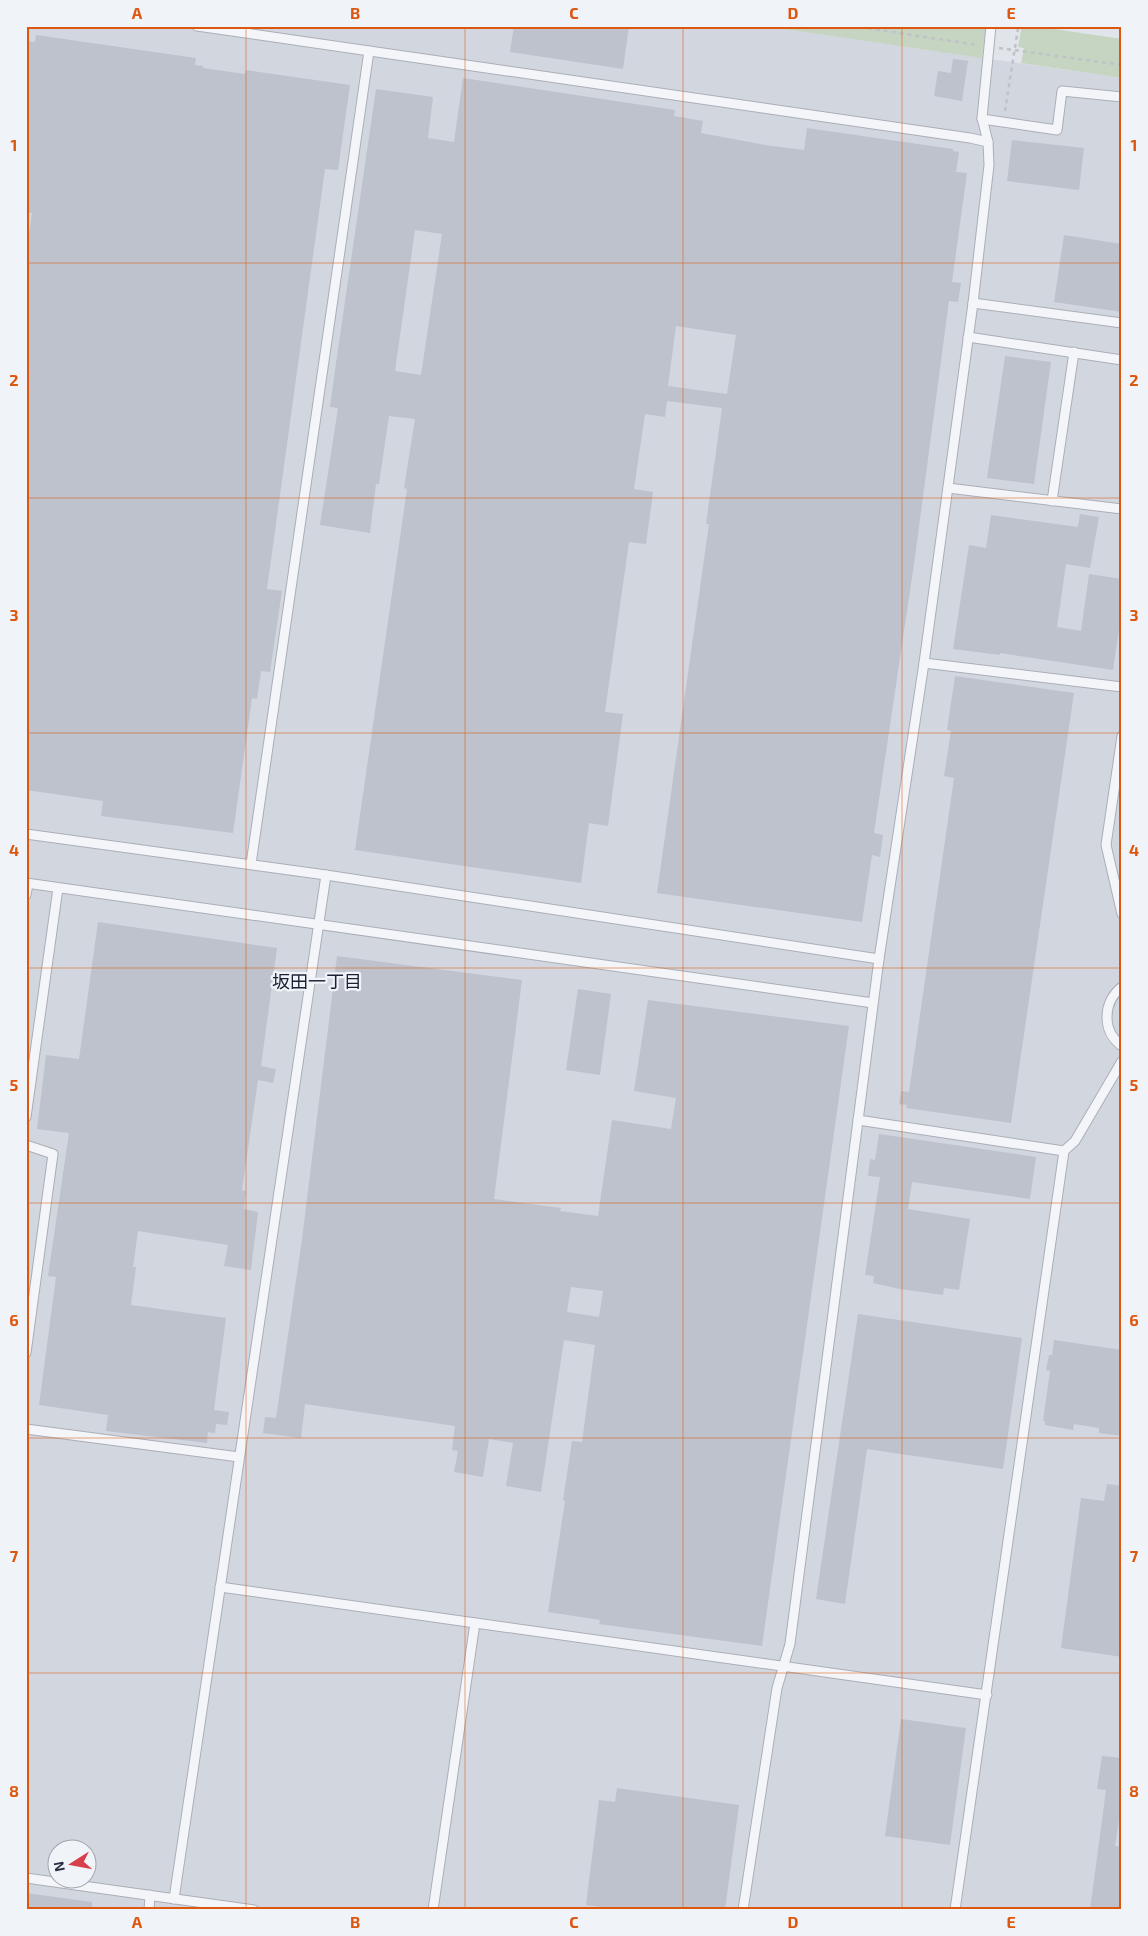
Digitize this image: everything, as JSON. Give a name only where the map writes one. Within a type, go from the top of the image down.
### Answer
[{"type":"lane","points":[[197,26],[988,142]]},
{"type":"lane","points":[[743,1910],[777,1688],[790,1644],[879,959],[924,663],[973,303],[989,165],[988,142],[982,119],[991,26]]},
{"type":"lane","points":[[251,864],[369,51]]},
{"type":"lane","points":[[982,119],[1057,130],[1062,91],[1122,97]]},
{"type":"lane","points":[[973,303],[1122,323]]},
{"type":"lane","points":[[968,337],[1122,360]]},
{"type":"lane","points":[[1052,500],[1074,352]]},
{"type":"lane","points":[[948,488],[1122,509]]},
{"type":"lane","points":[[924,663],[1122,688]]},
{"type":"lane","points":[[1122,736],[1106,845],[1122,914]]},
{"type":"lane","points":[[26,834],[251,864],[879,959]]},
{"type":"lane","points":[[174,1899],[326,875]]},
{"type":"lane","points":[[26,895],[27,884],[873,1003]]},
{"type":"lane","points":[[26,1117],[31,1052],[58,888]]},
{"type":"lane","points":[[1122,986],[1112,997],[1107,1009],[1107,1021],[1110,1033],[1122,1046]]},
{"type":"lane","points":[[955,1910],[1064,1151],[1074,1141],[1122,1061]]},
{"type":"lane","points":[[858,1120],[1064,1151]]},
{"type":"lane","points":[[26,1145],[53,1154],[26,1353]]},
{"type":"lane","points":[[26,1429],[240,1457]]},
{"type":"lane","points":[[220,1587],[986,1695]]},
{"type":"lane","points":[[433,1910],[475,1623]]},
{"type":"lane","points":[[26,1878],[150,1895],[174,1899],[190,1905],[254,1910]]},
{"type":"lane","points":[[149,1910],[150,1895]]},
{"type":"path","points":[[852,26],[982,46]]},
{"type":"path","points":[[1005,115],[1018,28]]},
{"type":"path","points":[[998,48],[1122,65]]},
{"type":"shaded area","points":[[26,26],[763,26],[1122,78],[1122,1910],[26,1910]]},
{"type":"green space","points":[[763,26],[986,26],[982,58]]},
{"type":"green space","points":[[1022,26],[1034,26],[1122,39],[1122,78],[1021,63],[1024,48],[1018,47]]},
{"type":"building","points":[[514,26],[629,26],[623,69],[510,52]]},
{"type":"building","points":[[36,35],[196,58],[195,65],[203,66],[203,68],[245,74],[246,70],[350,85],[338,170],[325,169],[267,589],[282,591],[270,672],[261,671],[257,699],[252,698],[233,833],[101,816],[103,801],[26,790],[26,254],[32,213],[26,212],[26,41],[35,42]]},
{"type":"building","points":[[953,59],[968,61],[962,101],[934,96],[938,71],[951,73]]},
{"type":"building","points":[[463,78],[675,110],[674,116],[703,121],[701,133],[765,145],[804,150],[807,128],[953,149],[953,151],[959,152],[956,172],[967,173],[952,282],[961,283],[958,302],[949,301],[915,557],[874,833],[883,835],[880,857],[872,855],[862,922],[657,893],[709,524],[706,524],[722,408],[667,401],[665,417],[645,414],[634,489],[653,492],[646,544],[629,542],[605,712],[623,714],[608,826],[589,823],[581,883],[355,850],[407,489],[404,488],[415,419],[389,416],[379,484],[376,484],[370,533],[320,525],[338,408],[330,407],[376,89],[433,97],[428,138],[454,142]],"holes":[[[415,230],[442,234],[421,375],[395,371]],[[676,326],[736,335],[727,394],[668,386]]]},
{"type":"building","points":[[1012,140],[1084,148],[1079,190],[1007,181]]},
{"type":"building","points":[[1064,235],[1122,244],[1122,312],[1054,302]]},
{"type":"building","points":[[1005,356],[1051,362],[1034,484],[987,478]]},
{"type":"building","points":[[1080,514],[1099,517],[1090,568],[1066,564],[1057,627],[1081,631],[1089,574],[1122,579],[1122,609],[1113,670],[1000,653],[1000,655],[953,649],[969,545],[986,548],[991,515],[1078,527]]},
{"type":"building","points":[[955,676],[1074,693],[1011,1123],[906,1108],[907,1105],[899,1104],[901,1091],[909,1092],[954,778],[944,776],[951,731],[947,730]]},
{"type":"building","points":[[98,922],[277,948],[261,1066],[276,1069],[273,1083],[258,1080],[242,1190],[246,1191],[244,1209],[258,1212],[251,1270],[224,1266],[228,1245],[138,1231],[133,1267],[136,1267],[131,1305],[226,1318],[214,1410],[229,1412],[227,1425],[216,1424],[215,1433],[208,1432],[207,1443],[106,1431],[108,1415],[39,1405],[56,1277],[48,1276],[69,1133],[37,1129],[46,1055],[79,1059]]},
{"type":"building","points":[[337,956],[522,980],[494,1199],[561,1208],[560,1211],[598,1216],[612,1120],[671,1129],[676,1098],[634,1091],[648,1000],[849,1026],[762,1646],[599,1624],[600,1620],[548,1612],[572,1441],[582,1442],[595,1345],[564,1340],[541,1492],[506,1486],[513,1443],[489,1439],[483,1477],[454,1472],[458,1451],[452,1450],[455,1426],[305,1404],[301,1438],[263,1433],[265,1417],[276,1418],[302,1239]],"holes":[[[571,1287],[603,1291],[599,1317],[567,1312]]]},
{"type":"building","points":[[578,989],[611,994],[600,1075],[566,1070]]},
{"type":"building","points":[[879,1134],[1036,1157],[1030,1199],[912,1182],[908,1209],[970,1219],[959,1290],[944,1288],[943,1295],[900,1289],[873,1283],[874,1276],[865,1275],[880,1177],[868,1176],[870,1159],[875,1160]]},
{"type":"building","points":[[858,1314],[1022,1338],[1003,1469],[867,1449],[845,1604],[816,1599]]},
{"type":"building","points":[[1054,1340],[1122,1350],[1122,1436],[1099,1433],[1099,1428],[1074,1424],[1073,1430],[1045,1425],[1045,1421],[1043,1421],[1050,1371],[1046,1370],[1049,1355],[1052,1355]]},
{"type":"building","points":[[1107,1484],[1122,1486],[1122,1657],[1061,1648],[1081,1498],[1104,1501]]},
{"type":"building","points":[[901,1719],[966,1728],[950,1845],[885,1836]]},
{"type":"building","points":[[1102,1756],[1122,1758],[1122,1819],[1119,1819],[1115,1846],[1122,1847],[1122,1910],[1090,1910],[1106,1790],[1097,1789]]},
{"type":"building","points":[[617,1788],[739,1805],[725,1910],[601,1910],[601,1907],[586,1905],[599,1800],[615,1802]]},
{"type":"building","points":[[26,1893],[92,1902],[92,1910],[26,1910]]},
{"type":"district","name":"坂田一丁目","points":[[317,981]]}]
